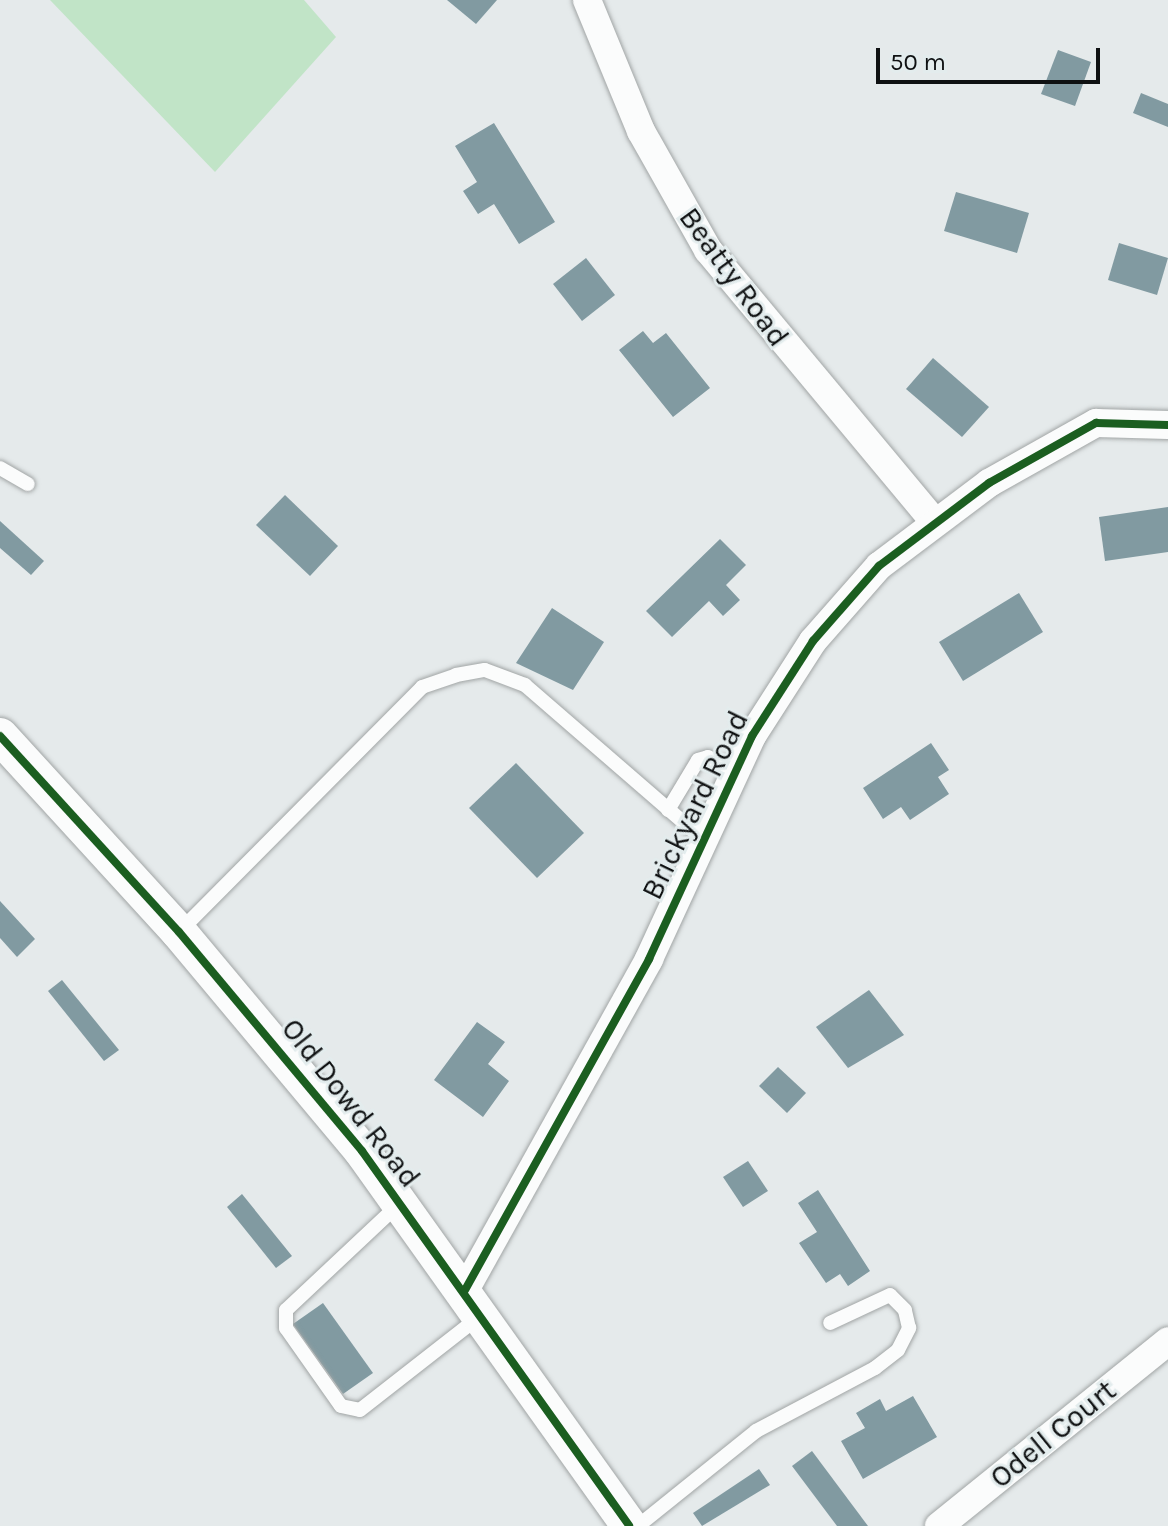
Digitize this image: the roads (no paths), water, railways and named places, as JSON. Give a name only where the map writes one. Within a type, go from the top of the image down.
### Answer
[{"type":"street","name":"Beatty Road","points":[[587,0],[641,131],[708,250],[934,521]]},
{"type":"street","name":"Brickyard Road","points":[[474,1302],[734,771],[813,641],[879,566],[934,521],[1081,429],[1116,420],[1168,425]]},
{"type":"street","name":"Old Dowd Road","points":[[0,736],[179,932],[400,1203],[474,1302],[629,1526]]},
{"type":"street","name":"Odell Court","points":[[939,1526],[1168,1341]]},
{"type":"lane","points":[[0,468],[28,484]]},
{"type":"lane","points":[[179,932],[422,687],[456,675],[485,670],[525,685],[703,839]]},
{"type":"lane","points":[[668,810],[698,760],[708,757],[734,771]]},
{"type":"lane","points":[[400,1203],[286,1310],[286,1328],[341,1406],[360,1410],[474,1302]]},
{"type":"lane","points":[[638,1526],[756,1431],[875,1368],[898,1350],[909,1328],[905,1310],[890,1295],[830,1323]]}]
